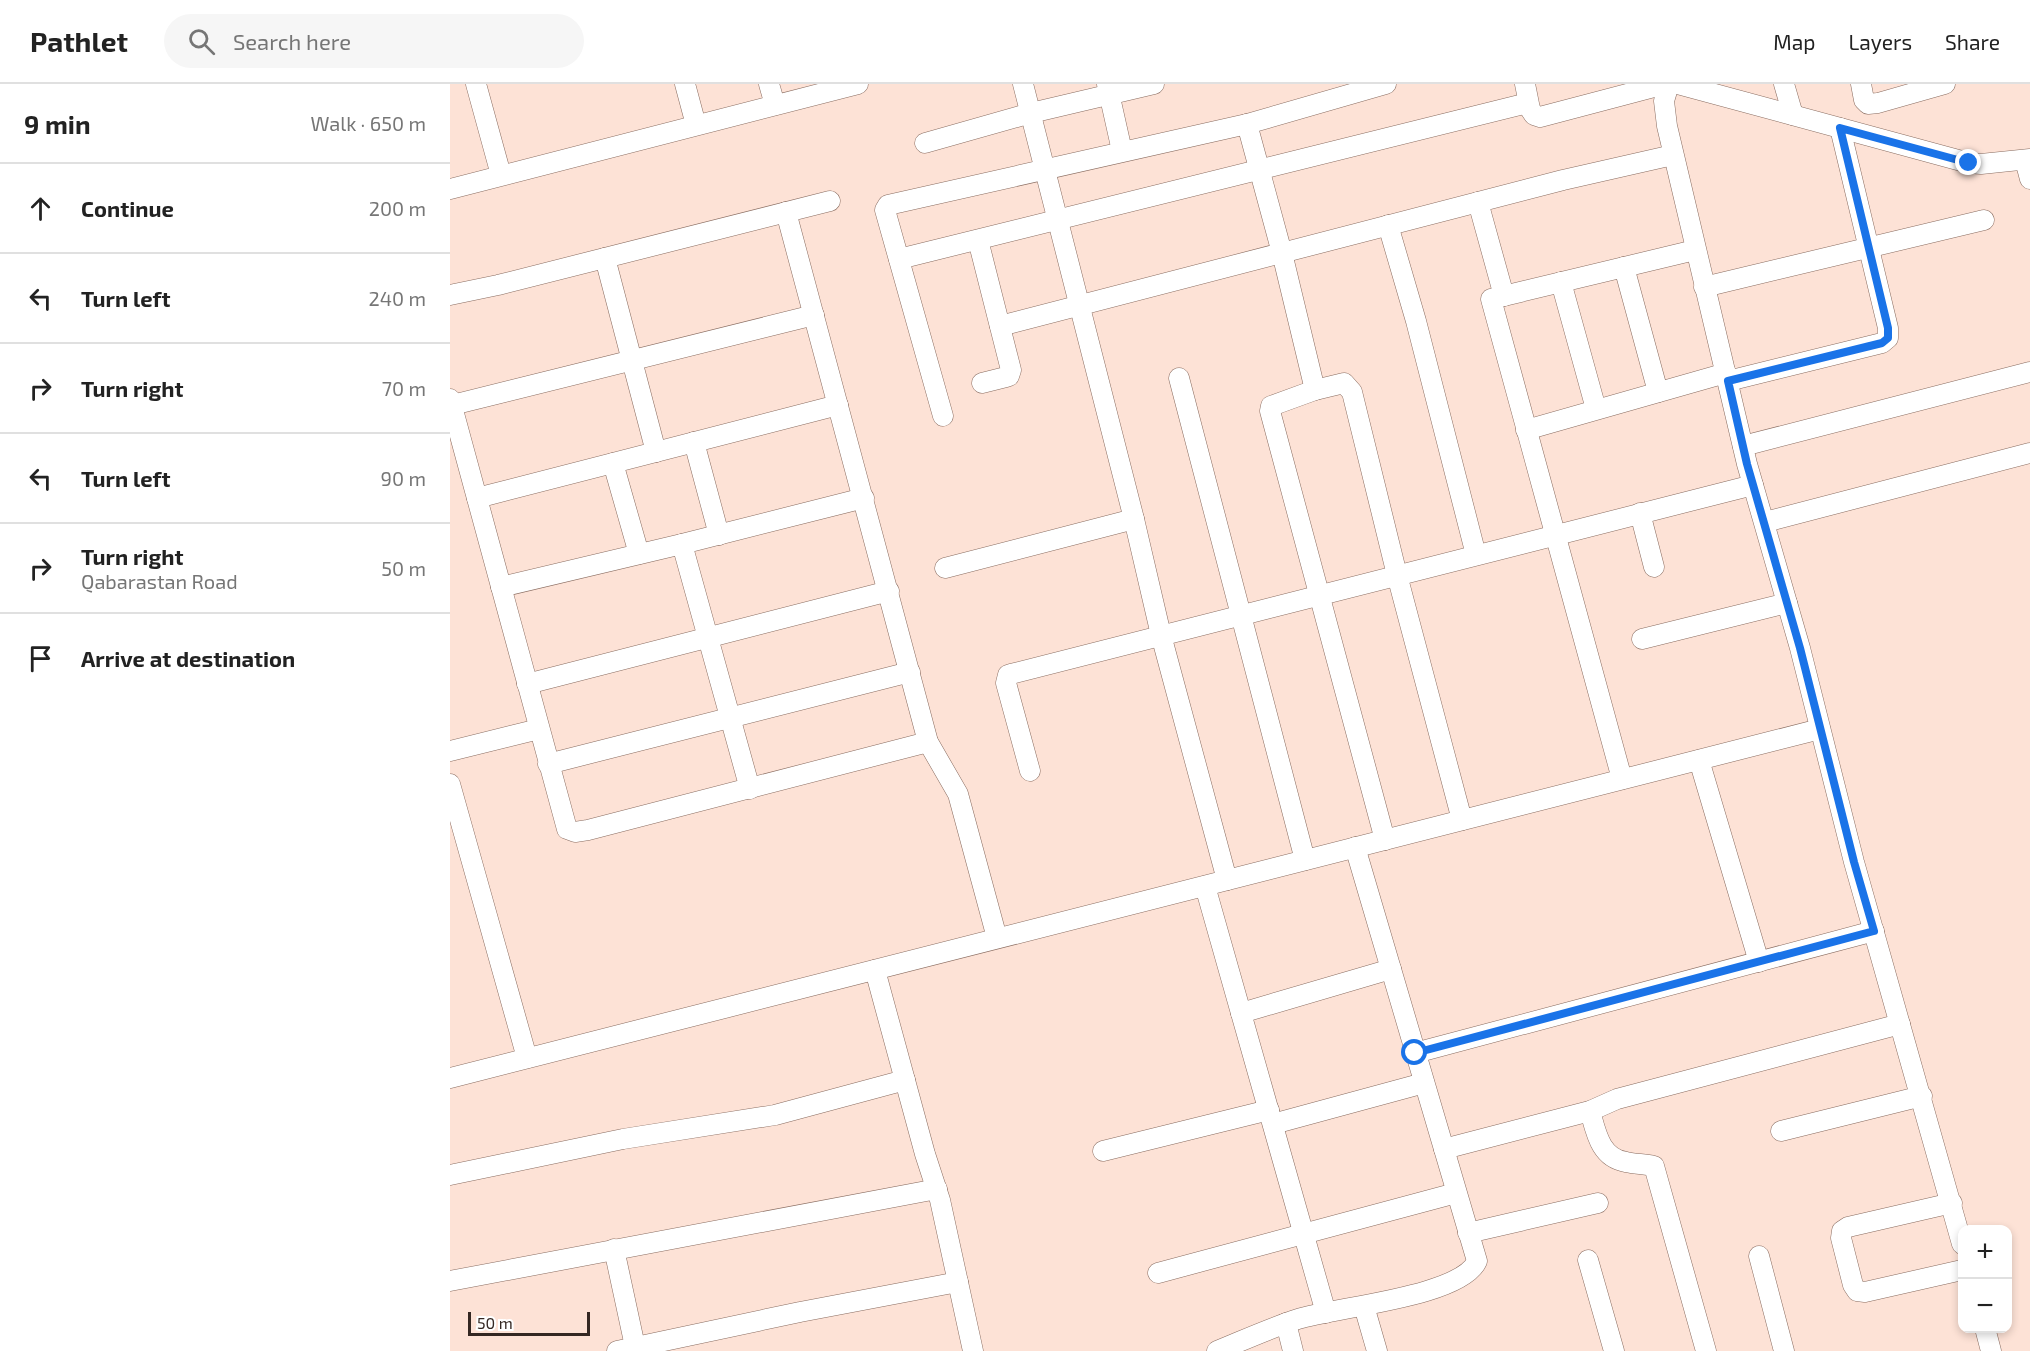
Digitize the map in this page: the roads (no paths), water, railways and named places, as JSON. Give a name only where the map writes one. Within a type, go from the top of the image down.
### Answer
[{"type":"street","points":[[476,84],[501,175]]},
{"type":"street","points":[[685,84],[696,125]]},
{"type":"street","points":[[769,84],[775,105]]},
{"type":"street","points":[[450,189],[854,84]]},
{"type":"street","points":[[1023,84],[1134,519],[1161,635],[1227,880]]},
{"type":"street","points":[[925,143],[1108,89],[1154,84]]},
{"type":"street","points":[[942,416],[885,210],[888,205],[1247,124],[1386,84]]},
{"type":"street","points":[[899,259],[1259,170],[1527,93],[1534,115],[1540,117],[1609,92],[1667,84],[1664,101],[1673,155],[1743,446],[1874,931],[1958,1228]]},
{"type":"street","points":[[1678,84],[1969,163],[2028,166]]},
{"type":"street","points":[[1784,84],[1793,115]]},
{"type":"street","points":[[1861,84],[1864,100],[1868,104],[1945,84]]},
{"type":"street","points":[[1108,89],[1122,151]]},
{"type":"street","points":[[1247,124],[1316,390]]},
{"type":"street","points":[[1526,430],[1658,392],[1886,342],[1888,328],[1840,128]]},
{"type":"street","points":[[1000,326],[1563,180],[1673,155]]},
{"type":"street","points":[[450,295],[830,201]]},
{"type":"street","points":[[1478,202],[1504,296]]},
{"type":"street","points":[[786,212],[928,742],[958,794],[997,938]]},
{"type":"street","points":[[1704,287],[1984,220]]},
{"type":"street","points":[[1388,225],[1416,321],[1476,555]]},
{"type":"street","points":[[978,240],[1011,373],[1006,377],[982,383]]},
{"type":"street","points":[[1622,779],[1491,299],[1695,250]]},
{"type":"street","points":[[605,258],[656,452]]},
{"type":"street","points":[[1624,267],[1658,392]]},
{"type":"street","points":[[1561,282],[1596,409]]},
{"type":"street","points":[[814,315],[451,402],[567,829],[575,832],[588,830],[928,742]]},
{"type":"street","points":[[1743,446],[2030,372]]},
{"type":"street","points":[[1179,378],[1305,860]]},
{"type":"street","points":[[1385,840],[1270,411],[1271,406],[1316,390],[1344,383],[1352,392],[1397,575],[1462,820]]},
{"type":"street","points":[[477,498],[838,405]]},
{"type":"street","points":[[694,442],[719,535]]},
{"type":"street","points":[[1765,522],[2030,453]]},
{"type":"street","points":[[613,463],[639,555]]},
{"type":"street","points":[[1030,771],[1006,683],[1008,675],[1754,485]]},
{"type":"street","points":[[501,587],[864,498]]},
{"type":"street","points":[[1640,513],[1654,567]]},
{"type":"street","points":[[945,568],[1134,519]]},
{"type":"street","points":[[682,544],[750,789]]},
{"type":"street","points":[[527,684],[889,591]]},
{"type":"street","points":[[1642,639],[1787,603]]},
{"type":"street","points":[[548,764],[910,672]]},
{"type":"street","points":[[450,751],[539,729]]},
{"type":"street","points":[[450,1078],[1820,729]]},
{"type":"street","points":[[1699,760],[1759,962]]},
{"type":"street","points":[[450,784],[527,1058]]},
{"type":"street","points":[[1217,1351],[1300,1318],[1364,1306],[1431,1289],[1469,1273],[1477,1261],[1355,847]]},
{"type":"street","points":[[1205,886],[1326,1313]]},
{"type":"street","points":[[1415,1053],[1874,931]]},
{"type":"street","points":[[1241,1013],[1391,969]]},
{"type":"street","points":[[875,970],[945,1219],[973,1351]]},
{"type":"street","points":[[1444,1149],[1590,1111],[1617,1100],[1900,1024]]},
{"type":"street","points":[[450,1175],[623,1139],[775,1115],[905,1080]]},
{"type":"street","points":[[1103,1151],[1424,1083]]},
{"type":"street","points":[[1781,1131],[1922,1096]]},
{"type":"street","points":[[1590,1111],[1599,1141],[1610,1157],[1625,1162],[1654,1166],[1706,1351]]},
{"type":"street","points":[[450,1281],[937,1189]]},
{"type":"street","points":[[1158,1273],[1456,1193]]},
{"type":"street","points":[[1468,1233],[1598,1203]]},
{"type":"street","points":[[1952,1203],[1848,1227],[1842,1231],[1841,1238],[1853,1285],[1857,1291],[1865,1292],[1958,1271]]},
{"type":"street","points":[[614,1249],[629,1350],[800,1312],[958,1282]]},
{"type":"street","points":[[1759,1256],[1784,1351]]},
{"type":"street","points":[[1588,1260],[1614,1351]]},
{"type":"street","points":[[1364,1306],[1377,1351]]},
{"type":"street","points":[[1286,1323],[1293,1351]]},
{"type":"street","points":[[1986,1333],[1991,1351]]}]
